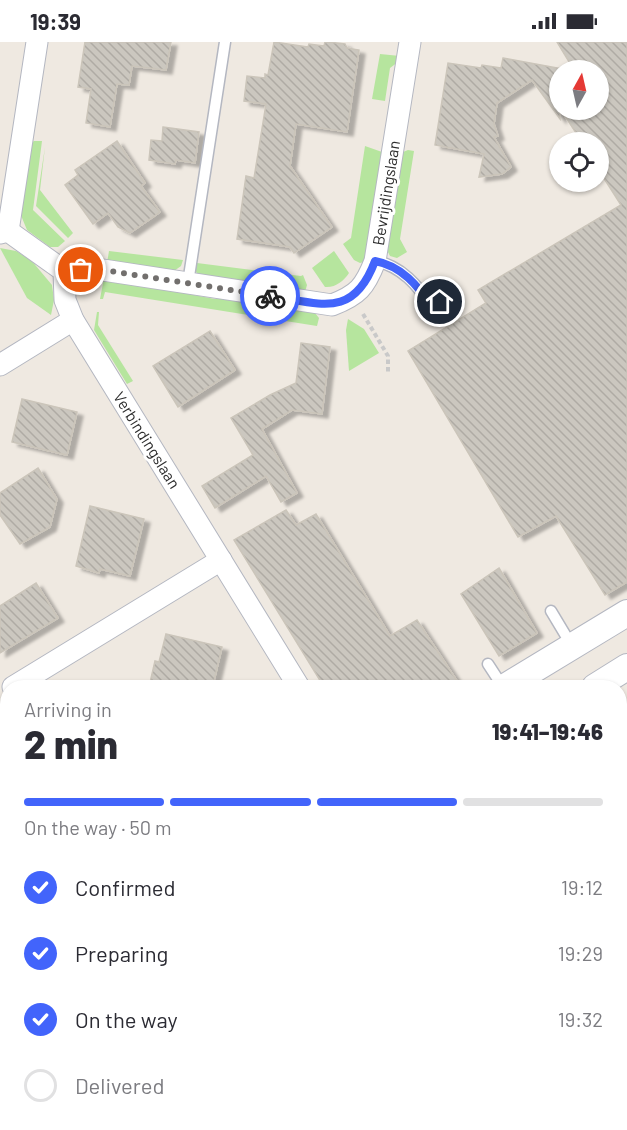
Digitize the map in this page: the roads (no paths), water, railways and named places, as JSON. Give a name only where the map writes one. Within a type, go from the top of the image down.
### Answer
[{"type":"street","points":[[37,42],[4,232],[64,271]]},
{"type":"street","name":"Bevrijdingslaan","points":[[64,271],[103,270],[332,305],[352,297],[368,279],[375,261],[410,42]]},
{"type":"street","name":"Verbindingslaan","points":[[64,271],[65,300],[74,320],[295,680]]},
{"type":"street","points":[[0,365],[74,320]]},
{"type":"street","points":[[24,680],[220,560]]},
{"type":"street","points":[[516,680],[627,613]]},
{"type":"street","points":[[606,680],[627,667]]},
{"type":"lane","points":[[188,283],[225,42]]},
{"type":"lane","points":[[375,261],[389,263],[416,284],[432,307],[440,302]]},
{"type":"lane","points":[[551,611],[573,646]]},
{"type":"lane","points":[[488,664],[499,680]]}]
